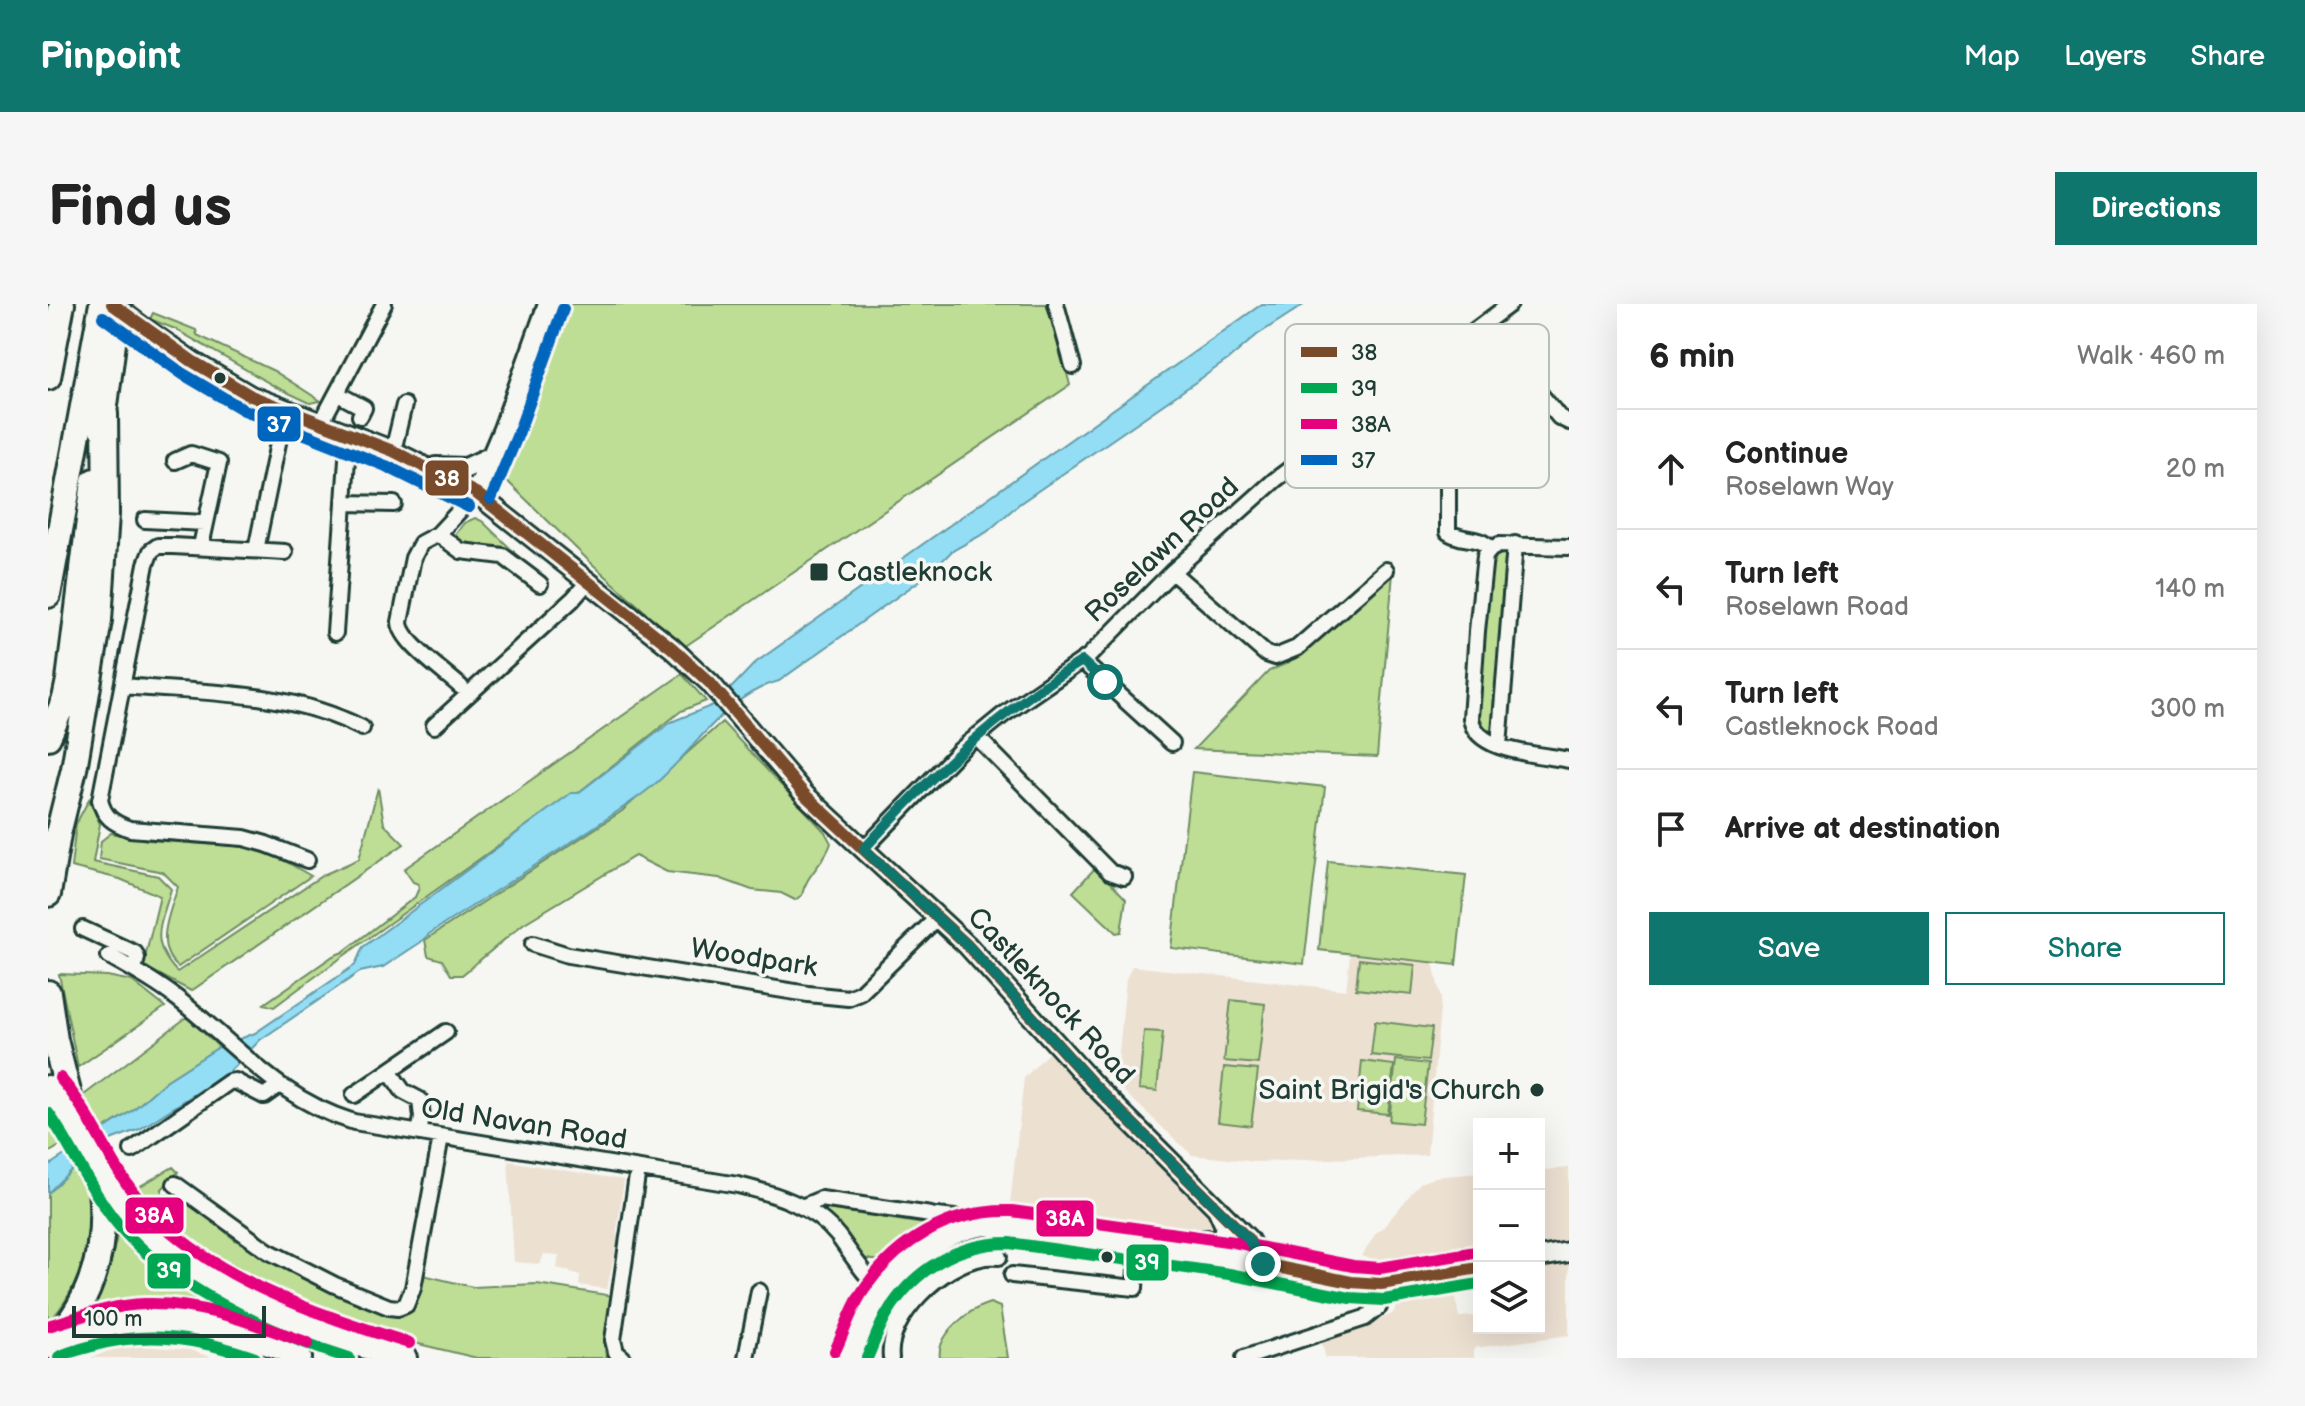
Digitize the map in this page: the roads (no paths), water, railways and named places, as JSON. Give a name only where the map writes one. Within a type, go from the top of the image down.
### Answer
[{"type":"highway","points":[[48,316],[51,304]]},
{"type":"highway","points":[[48,377],[62,304]]},
{"type":"highway","points":[[48,595],[102,304]]},
{"type":"highway","points":[[53,728],[65,699],[73,660],[90,502],[105,414],[115,304]]},
{"type":"highway","points":[[48,894],[58,834],[74,769],[99,620],[106,514],[105,414]]},
{"type":"highway","points":[[48,993],[56,1045],[75,1121]]},
{"type":"highway","points":[[49,1089],[75,1121],[98,1166],[142,1227],[177,1256],[242,1295],[315,1330],[404,1358]]},
{"type":"highway","points":[[51,1344],[85,1296],[98,1262],[103,1242],[98,1166]]},
{"type":"main road","name":"Castleknock Road","points":[[115,304],[209,372],[251,396],[393,451],[476,493],[672,648],[702,675],[805,795],[971,949],[1093,1084],[1248,1239],[1263,1264]]},
{"type":"main road","points":[[476,493],[548,304]]},
{"type":"main road","points":[[425,466],[466,468],[492,456]]},
{"type":"main road","points":[[1137,1247],[1157,1239],[1219,1240],[1226,1228],[1215,1204]]},
{"type":"main road","points":[[854,1353],[868,1314],[882,1291],[917,1257],[976,1227],[1010,1227],[1263,1264],[1351,1282],[1381,1284],[1473,1269]]},
{"type":"main road","points":[[1545,1256],[1569,1252]]},
{"type":"main road","points":[[51,1344],[120,1323],[173,1320],[229,1332],[302,1358]]},
{"type":"street","points":[[1056,304],[1073,366]]},
{"type":"street","name":"Roselawn Road","points":[[1485,324],[1510,304]]},
{"type":"street","points":[[321,423],[382,307],[394,321]]},
{"type":"street","points":[[338,394],[364,408],[360,416]]},
{"type":"street","points":[[393,451],[404,405]]},
{"type":"street","points":[[1549,405],[1559,417],[1569,422]]},
{"type":"street","points":[[256,550],[285,409]]},
{"type":"street","points":[[335,633],[347,459],[353,436]]},
{"type":"street","points":[[175,461],[191,454],[219,463],[201,546]]},
{"type":"street","name":"Roselawn Road","points":[[864,849],[931,777],[976,736],[1082,661],[1172,572],[1285,473]]},
{"type":"street","points":[[1448,488],[1448,532],[1456,537],[1481,540],[1491,549]]},
{"type":"street","points":[[461,687],[407,639],[399,628],[413,558],[421,543],[438,534],[476,493]]},
{"type":"street","points":[[344,503],[394,504]]},
{"type":"street","points":[[145,520],[205,523]]},
{"type":"street","points":[[438,534],[461,551],[503,556],[540,584]]},
{"type":"street","points":[[1499,746],[1515,544]]},
{"type":"street","points":[[1569,547],[1499,545],[1491,549],[1484,561],[1471,718],[1479,737],[1499,746],[1569,760]]},
{"type":"street","points":[[285,552],[201,546],[158,546],[151,551],[100,800],[103,811],[113,823],[130,829],[244,838],[307,860]]},
{"type":"street","points":[[1172,572],[1266,654],[1275,657],[1297,648],[1386,570]]},
{"type":"street","points":[[434,726],[587,583]]},
{"type":"street","points":[[1082,661],[1172,743]]},
{"type":"street","points":[[123,686],[286,700],[362,728]]},
{"type":"street","points":[[976,736],[1110,872],[1124,877]]},
{"type":"street","name":"Woodpark","points":[[533,944],[568,955],[848,998],[860,993],[938,917]]},
{"type":"street","points":[[83,929],[135,953],[134,969],[109,956]]},
{"type":"street","name":"Old Navan Road","points":[[134,969],[177,998],[278,1086],[327,1114],[354,1122],[768,1192],[804,1206],[837,1235],[868,1279],[882,1291]]},
{"type":"street","points":[[354,1095],[446,1032]]},
{"type":"street","points":[[389,1071],[403,1091],[420,1100],[422,1118],[419,1133]]},
{"type":"street","points":[[132,1150],[229,1082],[235,1081],[264,1096],[278,1086]]},
{"type":"street","points":[[175,1184],[268,1251],[335,1285],[398,1308],[406,1305],[413,1288],[441,1137]]},
{"type":"street","points":[[623,1358],[616,1352],[613,1340],[638,1169]]},
{"type":"street","name":"Old Navan Road","points":[[804,1206],[821,1199],[963,1219],[976,1227]]},
{"type":"street","points":[[1012,1275],[1135,1288],[1137,1247]]},
{"type":"street","points":[[891,1358],[891,1345],[900,1319],[932,1284],[956,1268],[980,1258],[999,1257]]},
{"type":"street","points":[[1244,1358],[1365,1318],[1379,1307],[1381,1284]]},
{"type":"street","points":[[746,1358],[759,1291]]},
{"type":"water","points":[[1262,304],[1305,304],[1019,504],[987,532],[952,551],[929,574],[779,681],[742,699],[635,800],[383,967],[360,972],[260,1040],[229,1072],[140,1129],[113,1139],[81,1160],[48,1193],[48,1166],[133,1110],[166,1081],[219,1047],[255,1033],[355,965],[363,947],[571,793],[578,793],[671,722],[716,704],[755,663]]},
{"type":"place","name":"Castleknock","points":[[819,572]]},
{"type":"place","name":"Saint Brigid's Church","points":[[1537,1090]]}]
